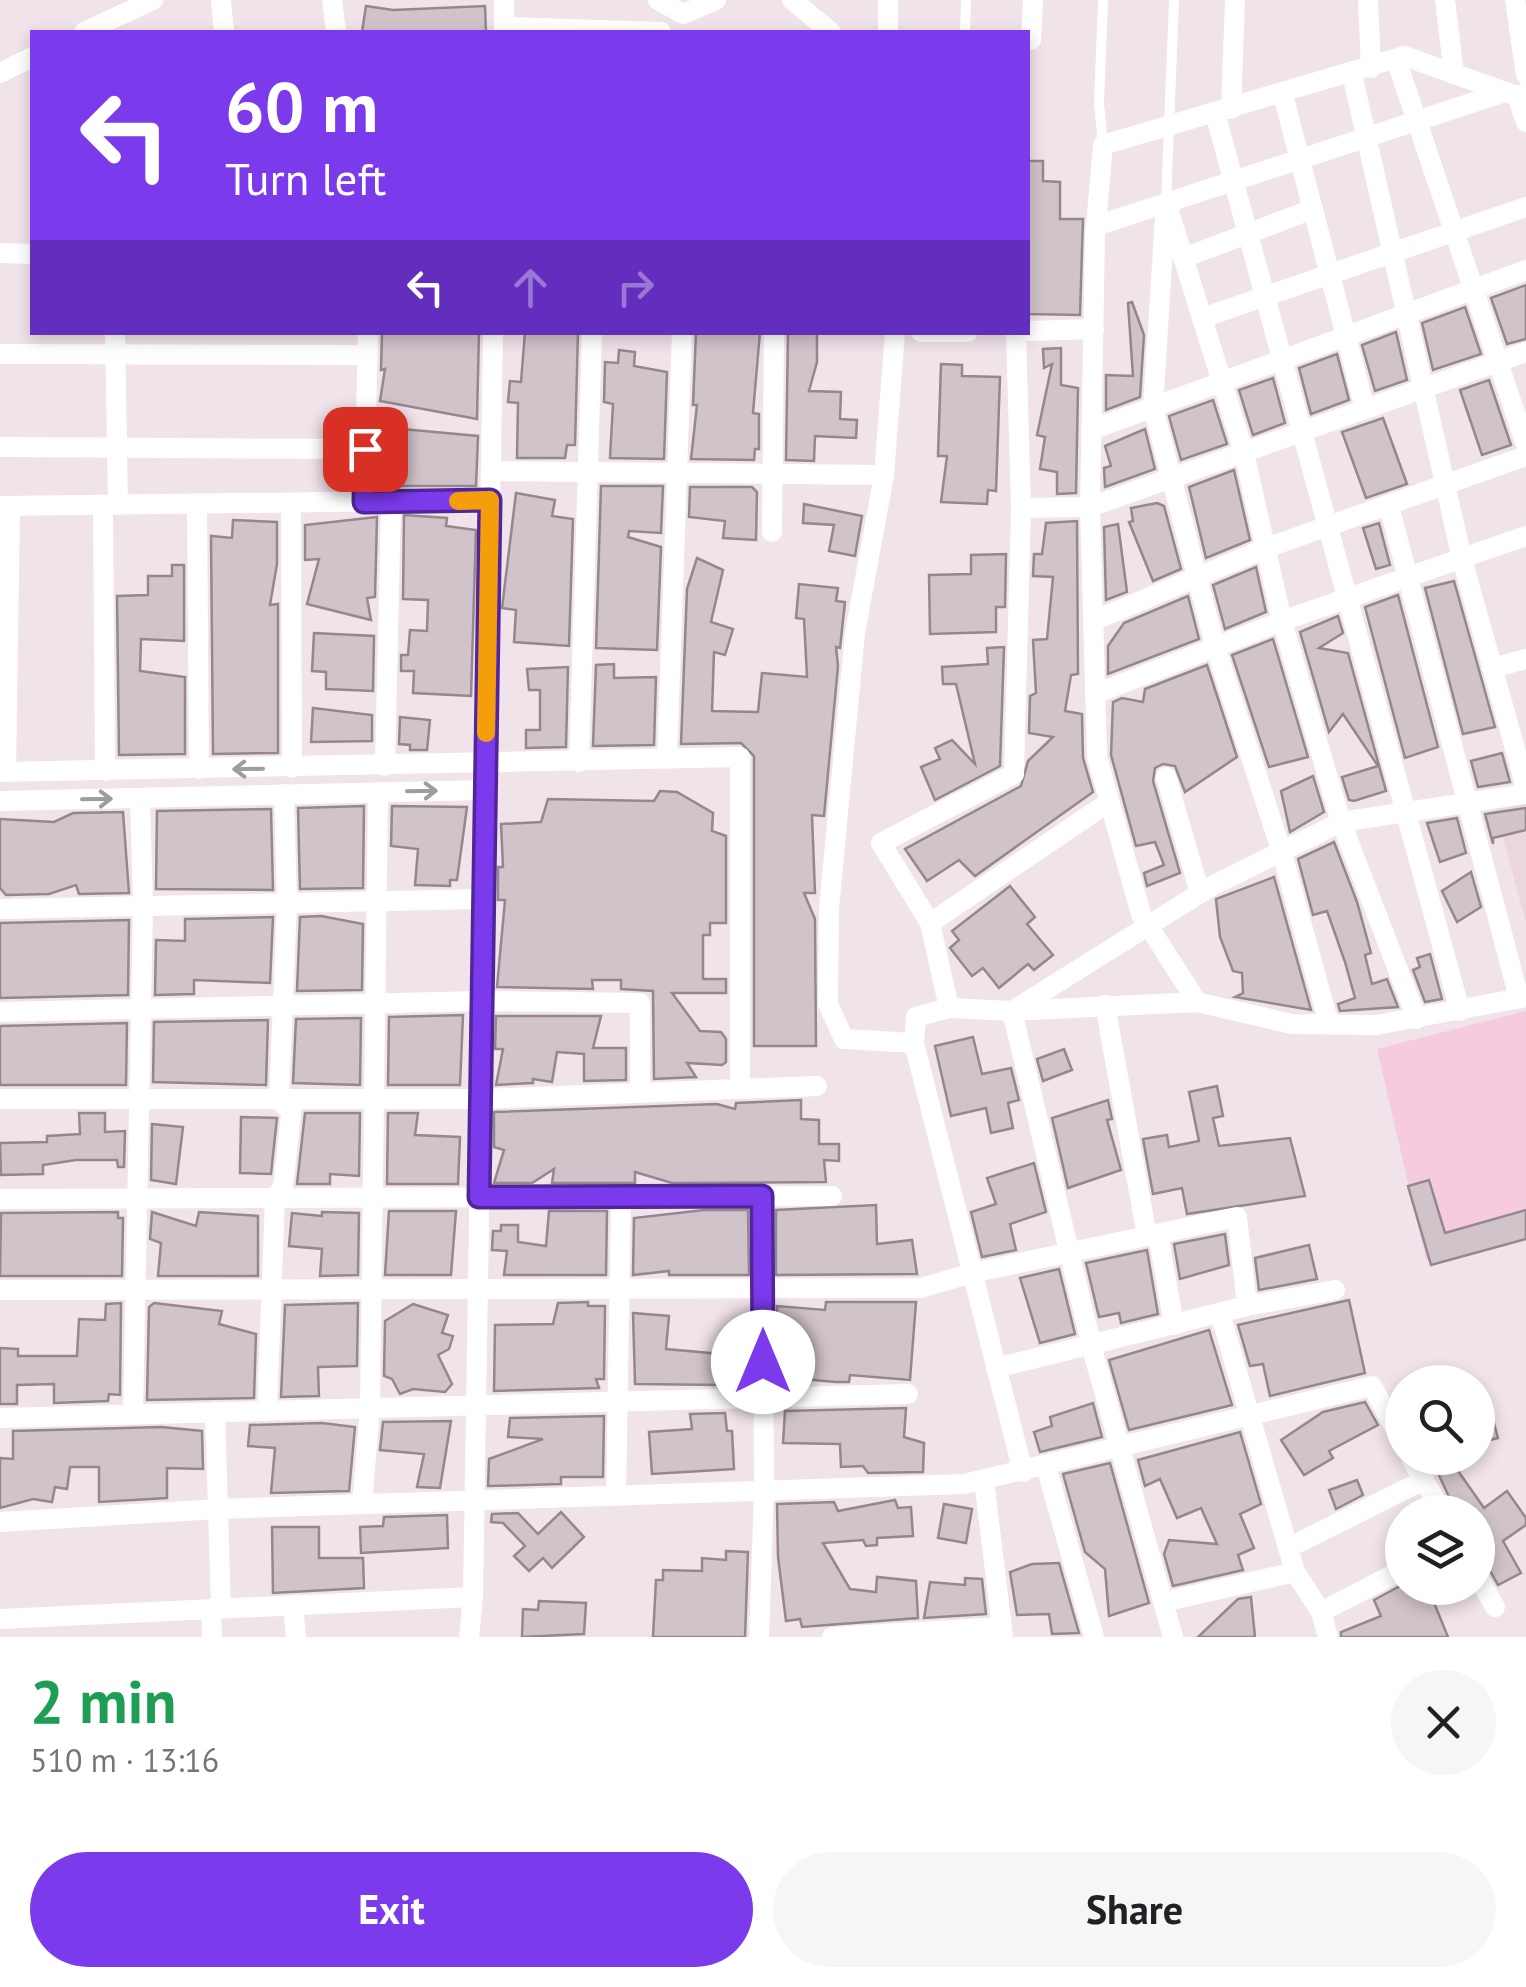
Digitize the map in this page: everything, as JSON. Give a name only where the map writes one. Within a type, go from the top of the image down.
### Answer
[{"type":"street","points":[[92,30],[152,0]]},
{"type":"street","points":[[221,0],[224,30]]},
{"type":"street","points":[[332,0],[336,30]]},
{"type":"street","points":[[504,0],[504,30]]},
{"type":"street","points":[[648,30],[656,0],[682,14],[716,0]]},
{"type":"street","points":[[792,0],[829,30]]},
{"type":"street","points":[[888,0],[888,30]]},
{"type":"street","points":[[1030,40],[1033,0]]},
{"type":"street","points":[[1235,0],[1223,111],[1233,180],[1460,1010]]},
{"type":"street","points":[[1012,1010],[1200,894],[1341,822],[1470,804],[1526,791],[1462,558],[1366,137],[1361,71],[1368,0]]},
{"type":"street","points":[[1446,0],[1454,74]]},
{"type":"street","points":[[1515,0],[1526,75]]},
{"type":"street","points":[[1197,1002],[1141,914],[1097,756],[1090,507],[1096,226],[1103,145],[1404,56],[1516,93]]},
{"type":"street","points":[[0,72],[30,58]]},
{"type":"street","points":[[1396,59],[1526,445]]},
{"type":"street","points":[[1096,226],[1416,120],[1516,93]]},
{"type":"street","points":[[1516,93],[1526,122]]},
{"type":"street","points":[[1283,94],[1365,409]]},
{"type":"street","points":[[1166,202],[1244,452],[1282,621],[1341,822],[1418,1018]]},
{"type":"street","points":[[1166,202],[1153,407],[1215,646],[1282,853],[1329,1024]]},
{"type":"street","points":[[1202,318],[1526,207]]},
{"type":"street","points":[[1183,258],[1313,209]]},
{"type":"street","points":[[0,253],[30,254]]},
{"type":"street","points":[[1092,430],[1526,270]]},
{"type":"street","points":[[1030,331],[1094,329]]},
{"type":"street","points":[[105,771],[110,505],[117,448],[115,335]]},
{"type":"street","points":[[364,502],[368,335]]},
{"type":"street","points":[[469,1637],[475,1500],[493,335]]},
{"type":"street","points":[[579,762],[592,335]]},
{"type":"street","points":[[667,759],[682,335]]},
{"type":"street","points":[[772,532],[774,335]]},
{"type":"street","points":[[895,335],[884,475],[856,632],[828,908],[828,1004],[844,1039],[914,1043]]},
{"type":"street","points":[[950,1008],[930,923],[881,843],[1014,774],[1021,508],[1016,335]]},
{"type":"street","points":[[1021,508],[1090,507],[1526,352]]},
{"type":"street","points":[[0,354],[368,355]]},
{"type":"street","points":[[0,447],[365,449]]},
{"type":"street","points":[[1093,621],[1266,548],[1526,456]]},
{"type":"street","points":[[491,472],[884,475]]},
{"type":"street","points":[[490,500],[5,506],[3,772],[740,757],[740,1089]]},
{"type":"street","points":[[291,502],[292,768]]},
{"type":"street","points":[[385,766],[391,502]]},
{"type":"street","points":[[197,504],[199,769]]},
{"type":"street","points":[[1023,1472],[914,1043],[916,1017],[950,1008],[1012,1010],[1197,1002],[1292,1024],[1376,1025],[1523,998],[1389,506]]},
{"type":"street","points":[[1096,694],[1282,621],[1526,536]]},
{"type":"street","points":[[1492,668],[1526,659]]},
{"type":"street","points":[[1166,777],[1200,894]]},
{"type":"street","points":[[0,801],[486,790]]},
{"type":"street","points":[[362,1504],[370,1408],[378,792]]},
{"type":"street","points":[[267,1411],[276,1198],[282,1187],[292,1106],[285,1106],[279,1099],[287,903],[284,794]]},
{"type":"street","points":[[133,1414],[143,906],[140,798]]},
{"type":"street","points":[[930,923],[1110,802]]},
{"type":"street","points":[[0,909],[484,899]]},
{"type":"street","points":[[0,1012],[482,1001],[640,1003],[640,1093]]},
{"type":"street","points":[[1106,1006],[1174,1325]]},
{"type":"street","points":[[1012,1010],[1091,1345],[1173,1637]]},
{"type":"street","points":[[0,1099],[481,1099],[817,1086]]},
{"type":"street","points":[[616,1496],[621,1196]]},
{"type":"street","points":[[758,1637],[764,1491],[762,1196]]},
{"type":"street","points":[[0,1199],[832,1196]]},
{"type":"street","points":[[0,1290],[921,1288],[972,1272],[1237,1218],[1246,1306]]},
{"type":"street","points":[[996,1368],[1246,1306],[1335,1290]]},
{"type":"street","points":[[1220,1313],[1294,1572],[1321,1612],[1328,1637]]},
{"type":"street","points":[[0,1522],[218,1509],[984,1480],[1372,1386],[1385,1410]]},
{"type":"street","points":[[0,1418],[908,1394]]},
{"type":"street","points":[[212,1637],[218,1509],[215,1412]]},
{"type":"street","points":[[1046,1466],[1094,1637]]},
{"type":"street","points":[[1421,1475],[1432,1495]]},
{"type":"street","points":[[832,1637],[1003,1632],[984,1480]]},
{"type":"street","points":[[1288,1548],[1424,1480]]},
{"type":"street","points":[[1163,1602],[1294,1572]]},
{"type":"street","points":[[1321,1612],[1385,1579]]},
{"type":"street","points":[[0,1619],[473,1597]]},
{"type":"street","points":[[294,1606],[296,1637]]},
{"type":"lane","points":[[964,30],[966,0]]},
{"type":"lane","points":[[1103,0],[1099,102],[1103,145]]},
{"type":"lane","points":[[1166,202],[1174,0]]},
{"type":"shaded area","points":[[1526,801],[1526,922],[1495,809]]},
{"type":"shaded area","points":[[1526,1011],[1526,1236],[1426,1260],[1377,1049]]},
{"type":"building","points":[[366,6],[393,10],[485,6],[486,30],[362,30]]},
{"type":"building","points":[[1030,161],[1043,161],[1043,181],[1060,182],[1060,219],[1083,219],[1080,315],[1030,314]]},
{"type":"building","points":[[1526,285],[1526,339],[1507,344],[1491,298]]},
{"type":"building","points":[[1132,302],[1144,335],[1140,397],[1106,410],[1106,375],[1133,376],[1128,303]]},
{"type":"building","points":[[1465,307],[1481,354],[1433,370],[1422,323]]},
{"type":"building","points":[[1396,332],[1407,380],[1375,391],[1362,345]]},
{"type":"building","points":[[382,335],[479,335],[477,419],[380,401],[385,369],[381,370]]},
{"type":"building","points":[[525,335],[578,335],[575,445],[567,445],[565,458],[517,458],[518,403],[508,402],[510,381],[521,382]]},
{"type":"building","points":[[696,335],[760,335],[753,413],[759,414],[759,449],[755,449],[754,460],[691,459],[697,405],[693,405]]},
{"type":"building","points":[[788,335],[817,335],[817,362],[809,391],[841,392],[840,419],[857,420],[856,438],[815,436],[814,461],[786,460]]},
{"type":"building","points":[[1061,348],[1061,385],[1078,388],[1076,493],[1057,494],[1057,472],[1040,469],[1045,437],[1037,435],[1052,364],[1044,368],[1043,349]]},
{"type":"building","points":[[619,350],[635,352],[634,366],[667,372],[664,459],[610,458],[613,404],[604,402],[605,362],[618,363]]},
{"type":"building","points":[[1337,354],[1349,400],[1311,414],[1299,368]]},
{"type":"building","points":[[941,364],[962,365],[962,376],[1000,377],[996,491],[988,490],[987,504],[941,502],[947,456],[938,456]]},
{"type":"building","points":[[1273,378],[1285,423],[1253,435],[1239,390]]},
{"type":"building","points":[[1489,380],[1511,445],[1482,455],[1460,390]]},
{"type":"building","points":[[1213,400],[1227,444],[1181,460],[1169,416]]},
{"type":"building","points":[[1383,418],[1407,484],[1366,498],[1342,432]]},
{"type":"building","points":[[380,427],[478,436],[476,486],[390,486],[392,463],[379,462]]},
{"type":"building","points":[[1145,429],[1155,469],[1105,487],[1104,468],[1111,466],[1105,446]]},
{"type":"building","points":[[1234,470],[1250,540],[1206,558],[1189,487]]},
{"type":"building","points":[[601,486],[663,486],[661,533],[629,531],[628,537],[661,547],[657,650],[596,648]]},
{"type":"building","points":[[690,487],[752,487],[757,492],[756,540],[723,538],[725,521],[689,517]]},
{"type":"building","points":[[516,493],[555,500],[552,516],[573,519],[569,646],[514,642],[516,610],[502,608]]},
{"type":"building","points":[[1157,503],[1164,506],[1181,569],[1153,581],[1129,522],[1133,521],[1131,508]]},
{"type":"building","points":[[804,504],[862,516],[855,556],[829,551],[834,525],[803,523]]},
{"type":"building","points":[[404,515],[447,518],[446,526],[476,530],[471,696],[413,693],[414,671],[401,671],[401,655],[408,655],[410,630],[427,631],[428,600],[403,599]]},
{"type":"building","points":[[377,517],[375,597],[367,598],[371,620],[307,604],[319,559],[305,560],[305,525]]},
{"type":"building","points":[[233,520],[277,522],[277,564],[270,605],[278,604],[278,753],[213,754],[211,536],[232,538]]},
{"type":"building","points":[[1077,521],[1078,674],[1071,675],[1065,711],[1082,714],[1083,758],[1093,792],[975,876],[959,860],[927,881],[905,849],[1021,786],[1028,761],[1053,737],[1029,733],[1030,696],[1036,693],[1033,640],[1047,639],[1053,577],[1033,576],[1034,554],[1042,554],[1046,523]]},
{"type":"building","points":[[1379,523],[1390,565],[1376,569],[1363,528]]},
{"type":"building","points":[[1118,524],[1127,592],[1106,600],[1104,527]]},
{"type":"building","points":[[1006,554],[1005,607],[996,607],[996,632],[930,634],[929,575],[971,574],[971,555]]},
{"type":"building","points":[[697,558],[723,570],[711,622],[733,629],[725,655],[714,652],[712,711],[758,712],[762,673],[807,677],[804,619],[796,618],[799,584],[838,588],[836,601],[845,602],[840,648],[836,647],[838,666],[824,816],[812,815],[815,893],[804,893],[815,919],[816,1046],[754,1046],[754,756],[741,743],[681,744],[687,589]]},
{"type":"building","points":[[172,565],[184,565],[184,641],[141,639],[140,671],[185,677],[185,754],[119,755],[117,596],[148,595],[148,576],[172,576]]},
{"type":"building","points":[[1256,567],[1266,612],[1225,629],[1213,585]]},
{"type":"building","points":[[1454,581],[1495,727],[1463,734],[1425,588]]},
{"type":"building","points":[[1398,595],[1438,747],[1405,758],[1365,607]]},
{"type":"building","points":[[1188,596],[1199,639],[1108,674],[1108,646],[1124,623]]},
{"type":"building","points":[[1338,616],[1343,633],[1319,648],[1348,653],[1386,791],[1354,801],[1349,800],[1342,777],[1378,766],[1343,714],[1329,732],[1300,632]]},
{"type":"building","points":[[314,633],[374,636],[373,691],[326,689],[326,672],[312,671]]},
{"type":"building","points":[[1273,639],[1308,757],[1269,767],[1232,655]]},
{"type":"building","points":[[1004,647],[1000,766],[935,800],[921,767],[940,759],[935,748],[952,740],[975,764],[956,684],[943,684],[942,667],[988,664],[987,648]]},
{"type":"building","points":[[614,664],[614,678],[656,677],[654,745],[593,746],[596,665]]},
{"type":"building","points":[[1207,665],[1237,757],[1185,792],[1175,766],[1163,764],[1155,768],[1153,781],[1180,873],[1147,886],[1144,873],[1164,865],[1155,842],[1136,846],[1111,755],[1113,702],[1122,698],[1143,702],[1145,689]]},
{"type":"building","points":[[568,667],[566,747],[526,748],[526,730],[540,730],[540,690],[529,690],[527,669]]},
{"type":"building","points":[[313,708],[372,715],[372,741],[311,742]]},
{"type":"building","points":[[400,717],[430,720],[427,750],[410,750],[410,745],[399,744]]},
{"type":"building","points":[[1502,753],[1510,782],[1478,787],[1471,761]]},
{"type":"building","points":[[1313,776],[1324,812],[1290,832],[1281,791]]},
{"type":"building","points":[[660,791],[677,792],[713,813],[712,831],[726,836],[726,923],[710,923],[710,935],[703,935],[703,979],[726,979],[726,993],[672,993],[700,1031],[721,1032],[726,1039],[726,1062],[722,1065],[687,1063],[696,1077],[654,1079],[653,991],[621,989],[621,980],[592,980],[593,989],[497,987],[505,900],[498,900],[498,867],[503,867],[501,824],[541,822],[548,799],[654,801]]},
{"type":"building","points":[[364,806],[363,888],[300,889],[298,808]]},
{"type":"building","points":[[392,806],[467,807],[457,880],[450,880],[450,886],[415,885],[418,849],[391,846]]},
{"type":"building","points":[[1526,808],[1526,830],[1493,838],[1493,844],[1485,814]]},
{"type":"building","points":[[271,809],[273,890],[156,889],[157,811]]},
{"type":"building","points":[[123,812],[129,893],[79,894],[76,885],[49,894],[6,895],[0,888],[0,819],[54,822],[73,813]]},
{"type":"building","points":[[1457,818],[1466,853],[1440,862],[1427,823]]},
{"type":"building","points":[[1334,842],[1371,953],[1365,955],[1372,984],[1387,979],[1398,1007],[1340,1011],[1338,1004],[1355,998],[1327,911],[1313,915],[1298,859]]},
{"type":"building","points":[[1471,872],[1481,907],[1457,922],[1442,891]]},
{"type":"building","points":[[1274,877],[1311,1010],[1235,997],[1243,993],[1242,973],[1233,971],[1220,937],[1216,899]]},
{"type":"building","points":[[1010,886],[1035,917],[1027,924],[1053,955],[1034,970],[1028,964],[999,988],[983,968],[972,976],[950,948],[959,940],[952,931]]},
{"type":"building","points":[[321,916],[363,924],[362,990],[297,991],[300,917]]},
{"type":"building","points":[[273,917],[270,983],[194,980],[194,994],[155,995],[156,940],[185,941],[185,919]]},
{"type":"building","points":[[129,920],[128,995],[0,998],[0,923]]},
{"type":"building","points":[[1430,954],[1442,999],[1425,1002],[1413,970],[1420,967],[1417,958]]},
{"type":"building","points":[[463,1015],[460,1085],[388,1085],[389,1017]]},
{"type":"building","points":[[496,1016],[601,1016],[593,1048],[626,1048],[626,1080],[584,1081],[584,1054],[557,1052],[552,1082],[533,1079],[533,1083],[496,1085],[503,1049],[495,1049]]},
{"type":"building","points":[[361,1018],[360,1085],[293,1083],[296,1019]]},
{"type":"building","points":[[268,1020],[266,1085],[153,1082],[154,1022]]},
{"type":"building","points":[[127,1023],[126,1085],[0,1085],[0,1026]]},
{"type":"building","points":[[973,1037],[982,1074],[1011,1068],[1019,1100],[1008,1103],[1013,1128],[991,1133],[986,1108],[951,1116],[935,1046]]},
{"type":"building","points":[[1064,1049],[1072,1070],[1043,1081],[1037,1059]]},
{"type":"building","points":[[1217,1086],[1223,1116],[1213,1118],[1219,1146],[1290,1138],[1305,1196],[1187,1214],[1182,1188],[1153,1194],[1143,1139],[1167,1135],[1169,1147],[1199,1141],[1189,1092]]},
{"type":"building","points":[[801,1100],[801,1119],[819,1120],[819,1144],[839,1144],[839,1161],[824,1160],[826,1182],[672,1183],[635,1172],[635,1183],[552,1183],[554,1169],[532,1183],[494,1183],[504,1150],[494,1147],[494,1112],[717,1104],[735,1109],[736,1103]]},
{"type":"building","points":[[1108,1100],[1112,1119],[1107,1120],[1121,1170],[1068,1188],[1052,1118]]},
{"type":"building","points":[[79,1113],[105,1113],[105,1132],[125,1131],[124,1167],[118,1167],[117,1160],[76,1160],[43,1165],[43,1174],[1,1175],[0,1143],[47,1142],[47,1136],[80,1134]]},
{"type":"building","points":[[305,1113],[360,1113],[359,1176],[330,1174],[330,1184],[297,1184]]},
{"type":"building","points":[[388,1113],[418,1113],[415,1135],[460,1137],[458,1184],[387,1184]]},
{"type":"building","points":[[241,1117],[277,1118],[271,1174],[240,1173]]},
{"type":"building","points":[[152,1124],[183,1127],[176,1184],[151,1180]]},
{"type":"building","points":[[1034,1163],[1046,1212],[1010,1224],[1016,1250],[982,1257],[971,1212],[996,1204],[987,1178]]},
{"type":"building","points":[[1429,1180],[1445,1233],[1526,1210],[1526,1239],[1431,1265],[1408,1186]]},
{"type":"building","points":[[876,1205],[877,1244],[912,1240],[917,1274],[776,1275],[776,1210]]},
{"type":"building","points":[[704,1210],[748,1210],[749,1275],[669,1275],[669,1271],[633,1275],[634,1218]]},
{"type":"building","points":[[389,1211],[456,1211],[451,1275],[385,1275]]},
{"type":"building","points":[[549,1211],[607,1211],[606,1275],[504,1275],[507,1251],[492,1250],[493,1231],[501,1231],[501,1225],[518,1225],[518,1242],[546,1246]]},
{"type":"building","points":[[118,1212],[118,1218],[123,1218],[122,1276],[0,1276],[1,1213]]},
{"type":"building","points":[[152,1212],[196,1226],[199,1212],[258,1216],[258,1276],[158,1276],[161,1243],[150,1239]]},
{"type":"building","points":[[322,1212],[359,1213],[358,1275],[320,1276],[322,1249],[289,1246],[292,1213],[322,1216]]},
{"type":"building","points":[[1225,1234],[1229,1265],[1180,1279],[1174,1244]]},
{"type":"building","points":[[1309,1245],[1317,1279],[1259,1290],[1255,1258]]},
{"type":"building","points":[[1147,1250],[1158,1314],[1121,1323],[1119,1313],[1099,1317],[1086,1263]]},
{"type":"building","points":[[1059,1269],[1075,1334],[1040,1343],[1020,1278]]},
{"type":"building","points":[[1349,1300],[1365,1373],[1270,1396],[1263,1364],[1250,1366],[1238,1325]]},
{"type":"building","points":[[588,1302],[588,1306],[605,1306],[604,1379],[596,1379],[599,1388],[494,1391],[495,1325],[553,1324],[558,1303]]},
{"type":"building","points":[[826,1302],[916,1302],[910,1380],[850,1375],[849,1382],[835,1382],[782,1377],[784,1347],[777,1347],[777,1306],[825,1310]]},
{"type":"building","points":[[121,1303],[120,1395],[109,1394],[108,1401],[54,1403],[54,1384],[17,1385],[17,1404],[0,1404],[0,1348],[18,1349],[18,1356],[77,1356],[79,1319],[105,1320],[106,1304]]},
{"type":"building","points":[[154,1303],[222,1311],[219,1324],[256,1334],[254,1398],[147,1400],[149,1307]]},
{"type":"building","points":[[358,1303],[357,1366],[318,1367],[319,1396],[281,1397],[285,1305]]},
{"type":"building","points":[[413,1304],[448,1315],[442,1333],[453,1336],[449,1349],[438,1355],[452,1384],[445,1392],[413,1389],[400,1394],[392,1379],[384,1376],[385,1321]]},
{"type":"building","points":[[633,1313],[669,1316],[666,1349],[721,1354],[721,1385],[635,1384]]},
{"type":"building","points":[[1209,1330],[1232,1405],[1129,1430],[1109,1360]]},
{"type":"building","points":[[1365,1402],[1378,1425],[1329,1451],[1333,1458],[1304,1475],[1281,1440],[1323,1412]]},
{"type":"building","points":[[1093,1403],[1102,1437],[1040,1452],[1034,1432],[1052,1426],[1050,1417]]},
{"type":"building","points":[[906,1408],[904,1437],[924,1443],[923,1472],[868,1473],[863,1466],[841,1467],[840,1444],[783,1443],[785,1411]]},
{"type":"building","points":[[725,1413],[727,1431],[732,1431],[734,1469],[652,1474],[649,1432],[692,1429],[690,1414]]},
{"type":"building","points":[[604,1416],[603,1477],[561,1477],[561,1484],[488,1486],[489,1459],[543,1439],[508,1437],[510,1418]]},
{"type":"building","points":[[451,1421],[440,1488],[417,1487],[424,1454],[380,1450],[383,1422]]},
{"type":"building","points":[[322,1423],[355,1427],[349,1491],[271,1493],[275,1448],[248,1446],[250,1425]]},
{"type":"building","points":[[161,1427],[202,1431],[203,1469],[167,1468],[167,1498],[99,1502],[99,1467],[70,1467],[67,1489],[55,1487],[52,1502],[33,1499],[0,1508],[0,1458],[13,1459],[13,1431]]},
{"type":"building","points":[[1240,1432],[1261,1504],[1240,1514],[1254,1548],[1238,1555],[1243,1570],[1173,1586],[1164,1554],[1169,1540],[1217,1544],[1201,1508],[1177,1518],[1160,1479],[1145,1486],[1138,1460]]},
{"type":"building","points":[[1110,1463],[1149,1603],[1109,1616],[1105,1569],[1085,1552],[1063,1474]]},
{"type":"building","points":[[1439,1475],[1461,1475],[1475,1495],[1448,1495]]},
{"type":"building","points":[[1357,1480],[1363,1495],[1336,1509],[1329,1490]]},
{"type":"building","points":[[1507,1491],[1526,1518],[1526,1525],[1503,1541],[1521,1573],[1498,1585],[1495,1500]]},
{"type":"building","points":[[895,1500],[898,1508],[911,1507],[913,1536],[877,1538],[877,1545],[866,1546],[863,1540],[823,1543],[850,1589],[876,1592],[877,1577],[916,1581],[918,1618],[802,1627],[800,1619],[786,1621],[778,1557],[777,1504],[834,1502],[838,1511]]},
{"type":"building","points":[[944,1504],[972,1509],[966,1543],[938,1538]]},
{"type":"building","points":[[561,1512],[584,1537],[552,1568],[543,1558],[529,1571],[514,1556],[525,1546],[503,1523],[491,1522],[492,1514],[518,1513],[538,1534]]},
{"type":"building","points":[[447,1515],[448,1548],[361,1553],[360,1527],[383,1526],[384,1517]]},
{"type":"building","points":[[272,1527],[319,1527],[319,1558],[363,1558],[364,1588],[273,1593]]},
{"type":"building","points":[[726,1551],[748,1552],[745,1637],[653,1637],[656,1580],[663,1580],[663,1570],[702,1571],[702,1558],[726,1560]]},
{"type":"building","points":[[1059,1563],[1079,1633],[1052,1634],[1049,1614],[1017,1615],[1010,1572],[1032,1564]]},
{"type":"building","points":[[965,1578],[982,1579],[986,1614],[924,1618],[930,1582],[965,1585]]},
{"type":"building","points":[[1385,1594],[1385,1605],[1435,1605],[1448,1637],[1341,1637],[1341,1632],[1381,1616],[1374,1600]]},
{"type":"building","points":[[1251,1597],[1255,1637],[1198,1637],[1238,1599]]},
{"type":"building","points":[[539,1601],[586,1603],[584,1634],[522,1637],[523,1609],[538,1610]]},
{"type":"slow traffic","points":[[458,501],[490,500],[486,733]]},
{"type":"route","points":[[365,449],[364,502],[490,500],[479,1197],[762,1196],[763,1362]]}]
